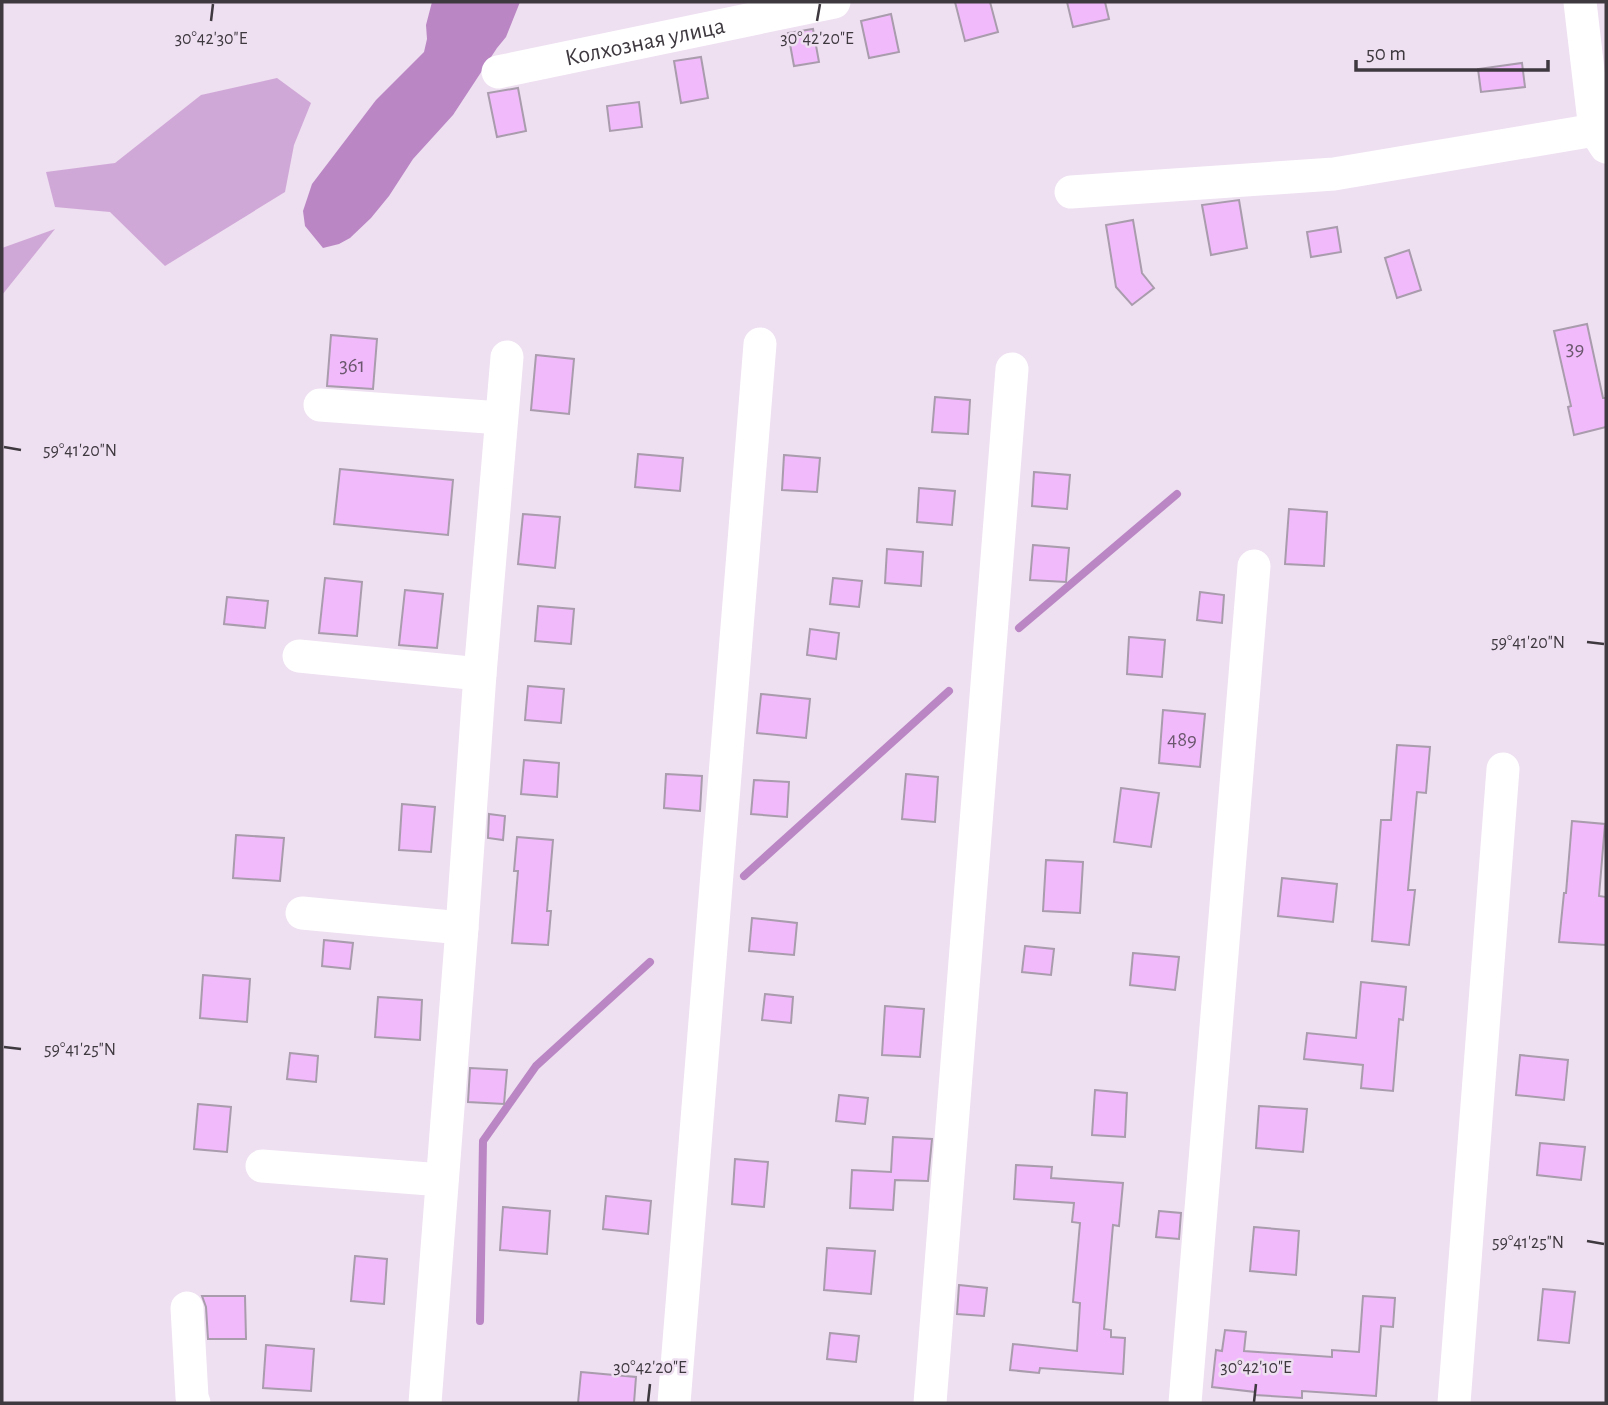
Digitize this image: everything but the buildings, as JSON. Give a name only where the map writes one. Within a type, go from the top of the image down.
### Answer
[{"type":"street","name":"Колхозная улица","points":[[498,72],[834,2]]},
{"type":"street","points":[[1071,192],[1334,174],[1600,139],[1580,2]]},
{"type":"street","points":[[674,1403],[760,345]]},
{"type":"street","points":[[425,1403],[480,674],[507,358]]},
{"type":"street","points":[[930,1403],[1012,369]]},
{"type":"street","points":[[320,405],[501,418]]},
{"type":"street","points":[[1185,1403],[1254,566]]},
{"type":"street","points":[[299,656],[480,674]]},
{"type":"street","points":[[1454,1403],[1503,769]]},
{"type":"street","points":[[302,913],[462,928]]},
{"type":"street","points":[[262,1166],[442,1180]]},
{"type":"street","points":[[187,1308],[194,1403]]},
{"type":"shaded area","points":[[432,2],[520,2],[506,37],[453,115],[413,159],[389,196],[350,238],[323,248],[305,226],[303,211],[312,184],[376,100],[424,52],[426,25]]},
{"type":"shaded area","points":[[277,78],[311,103],[294,145],[285,192],[165,266],[110,212],[55,207],[46,172],[115,163],[201,95]]},
{"type":"shaded area","points":[[55,229],[2,295],[2,248]]},
{"type":"waterway","points":[[1019,628],[1177,494]]},
{"type":"waterway","points":[[744,876],[949,691]]},
{"type":"waterway","points":[[480,1321],[483,1141],[536,1066],[650,962]]}]
